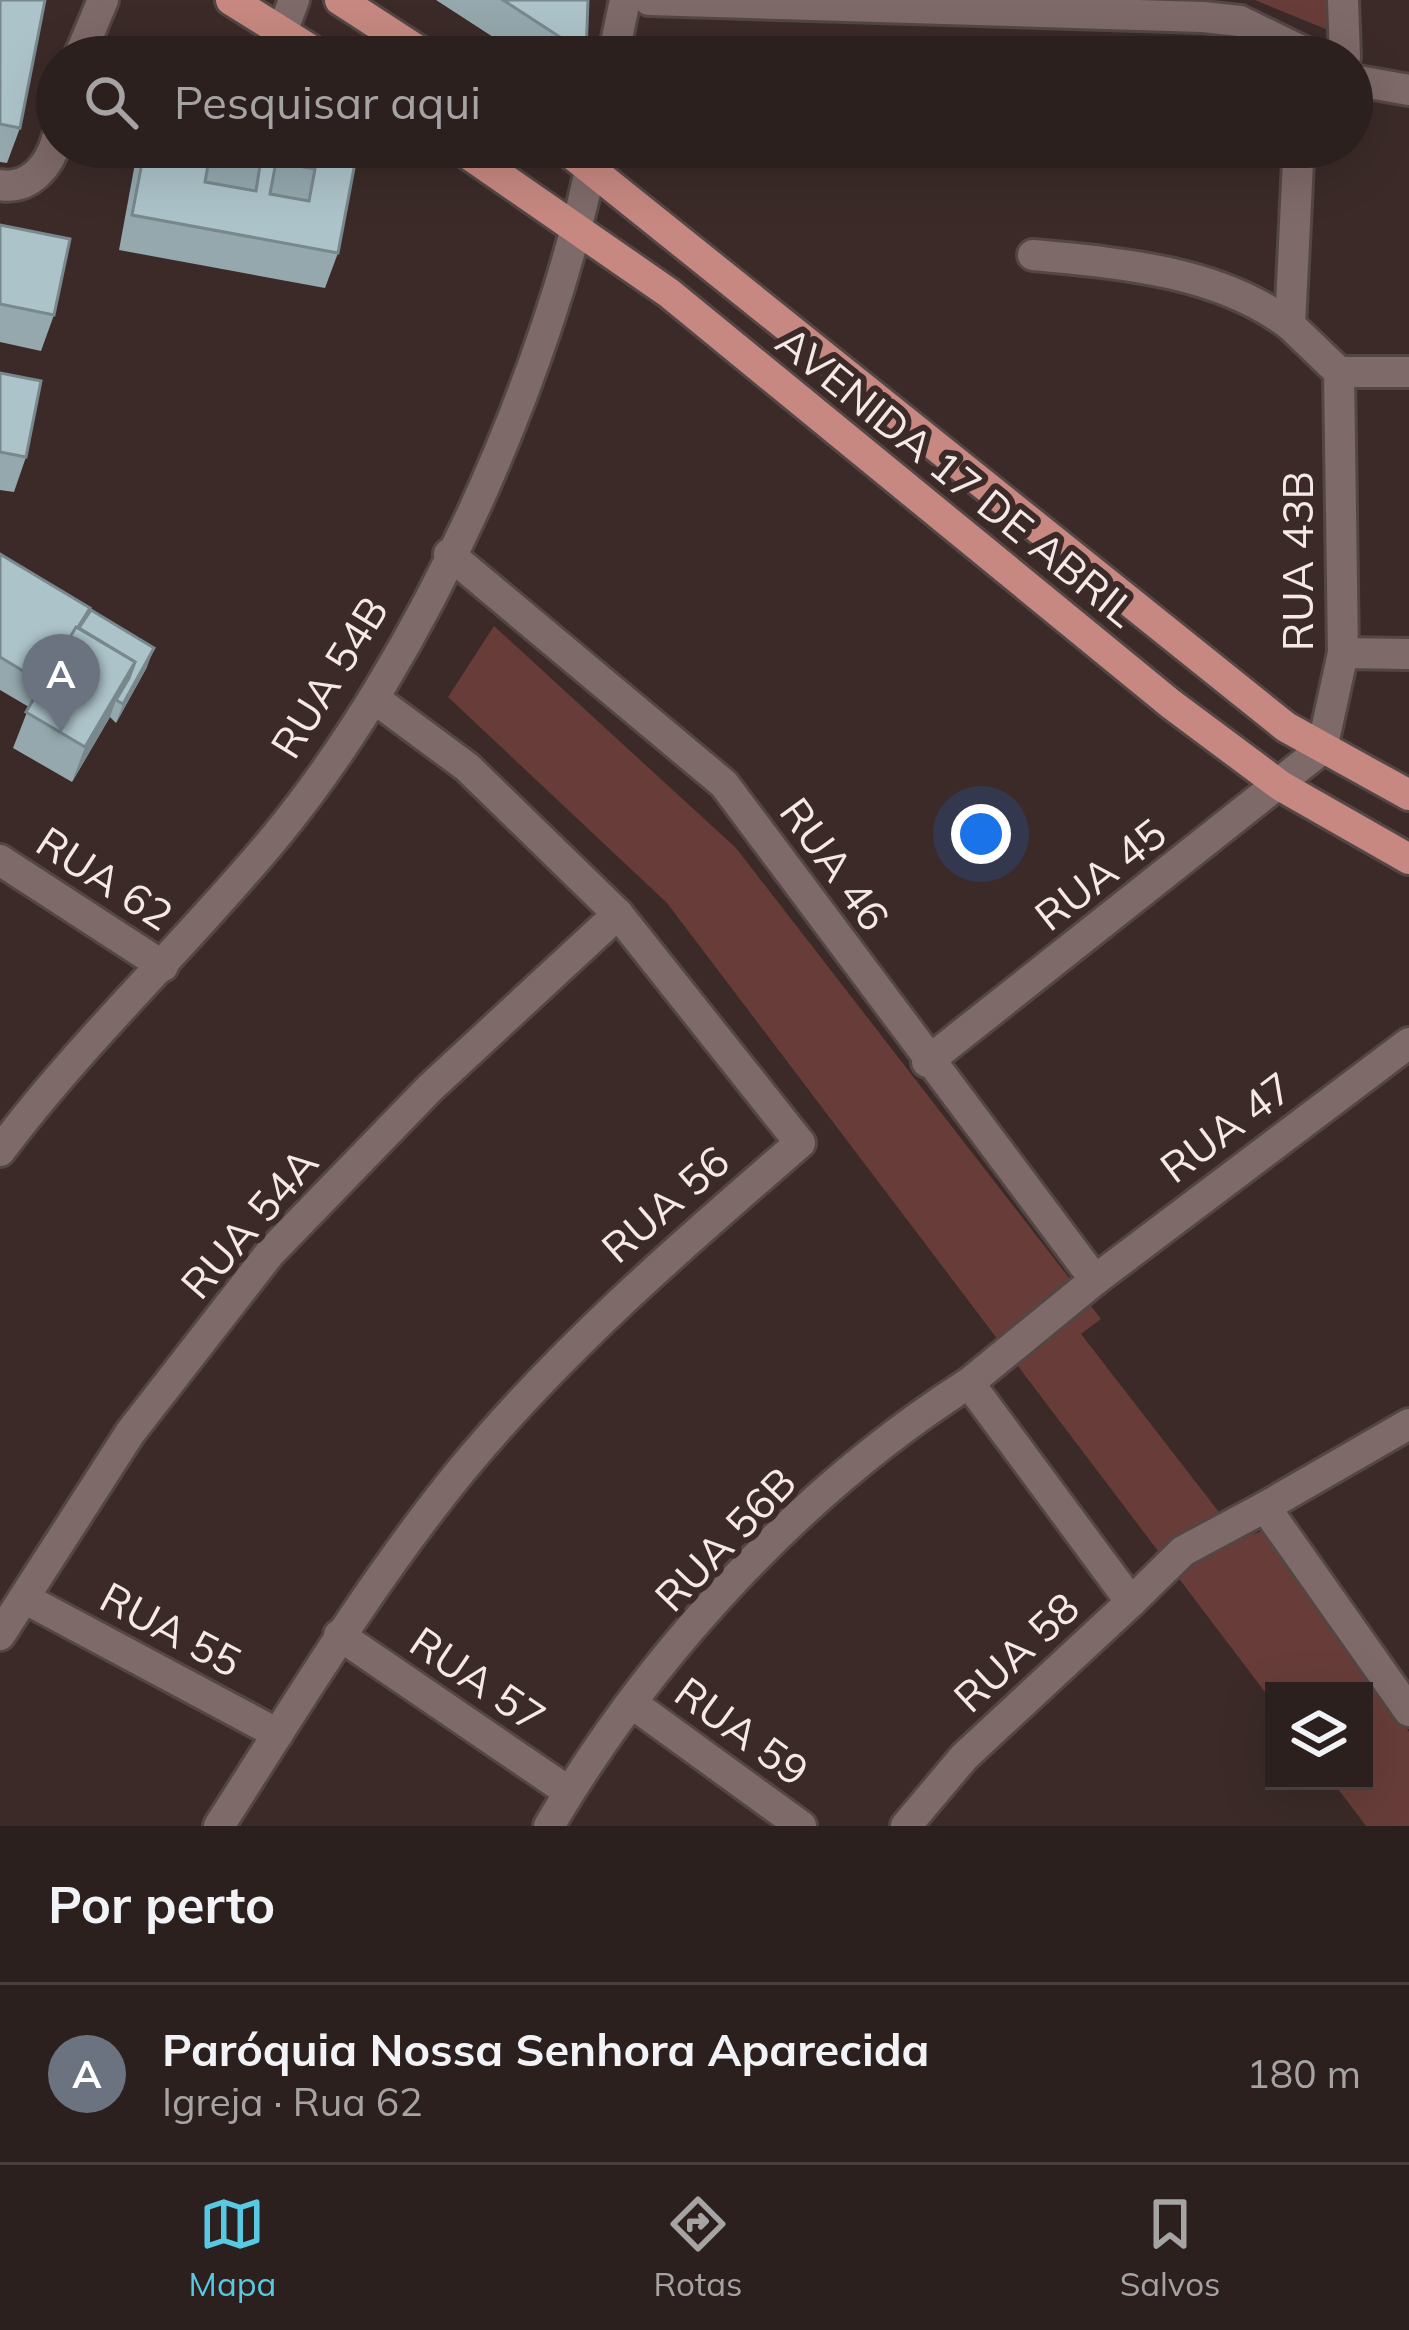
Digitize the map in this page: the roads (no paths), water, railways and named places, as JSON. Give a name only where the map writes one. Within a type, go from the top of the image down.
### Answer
[{"type":"main road","points":[[231,0],[288,36]]},
{"type":"main road","points":[[340,0],[396,36]]},
{"type":"main road","name":"AVENIDA 17 DE ABRIL","points":[[490,168],[669,293],[1101,649],[1281,786],[1409,859]]},
{"type":"main road","name":"AVENIDA 17 DE ABRIL","points":[[606,168],[1286,728],[1398,789]]},
{"type":"main road","points":[[1357,829],[1398,789]]},
{"type":"street","points":[[88,36],[103,0]]},
{"type":"street","points":[[282,32],[293,0]]},
{"type":"street","points":[[618,36],[625,0]]},
{"type":"street","points":[[650,0],[1203,8],[1271,36]]},
{"type":"street","points":[[1343,0],[1344,36]]},
{"type":"street","points":[[1373,84],[1409,90]]},
{"type":"street","points":[[0,185],[37,176],[44,168]]},
{"type":"street","name":"RUA 54B","points":[[0,1151],[279,832],[375,699],[527,388],[578,226],[591,168]]},
{"type":"street","points":[[1290,325],[1298,168]]},
{"type":"street","points":[[1033,254],[1146,266],[1266,307],[1339,372],[1409,373]]},
{"type":"street","name":"RUA 43B","points":[[1322,748],[1343,653],[1339,372]]},
{"type":"street","name":"RUA 46","points":[[449,554],[724,784],[927,1062],[1095,1280]]},
{"type":"street","points":[[1343,653],[1409,654]]},
{"type":"street","name":"RUA 56","points":[[219,1826],[339,1636],[461,1472],[620,1299],[800,1143],[618,914],[466,766],[375,699]]},
{"type":"street","name":"RUA 45","points":[[927,1062],[1281,786],[1322,748]]},
{"type":"street","name":"RUA 62","points":[[0,860],[164,966]]},
{"type":"street","name":"RUA 54A","points":[[0,1635],[130,1433],[269,1253],[430,1088],[618,914]]},
{"type":"street","name":"RUA 47","points":[[969,1383],[1095,1280],[1409,1043]]},
{"type":"street","name":"RUA 58","points":[[906,1826],[964,1757],[1131,1602],[969,1383]]},
{"type":"street","name":"RUA 56B","points":[[549,1826],[633,1704],[706,1612],[889,1435],[969,1383]]},
{"type":"street","points":[[1131,1602],[1183,1551],[1409,1424]]},
{"type":"street","points":[[1265,1507],[1409,1711]]},
{"type":"street","name":"RUA 55","points":[[24,1598],[278,1734]]},
{"type":"street","name":"RUA 57","points":[[339,1636],[569,1792]]},
{"type":"street","name":"RUA 59","points":[[633,1704],[801,1826]]},
{"type":"place","name":"Paróquia Nossa Senhora Aparecida","points":[[61,733]]}]
